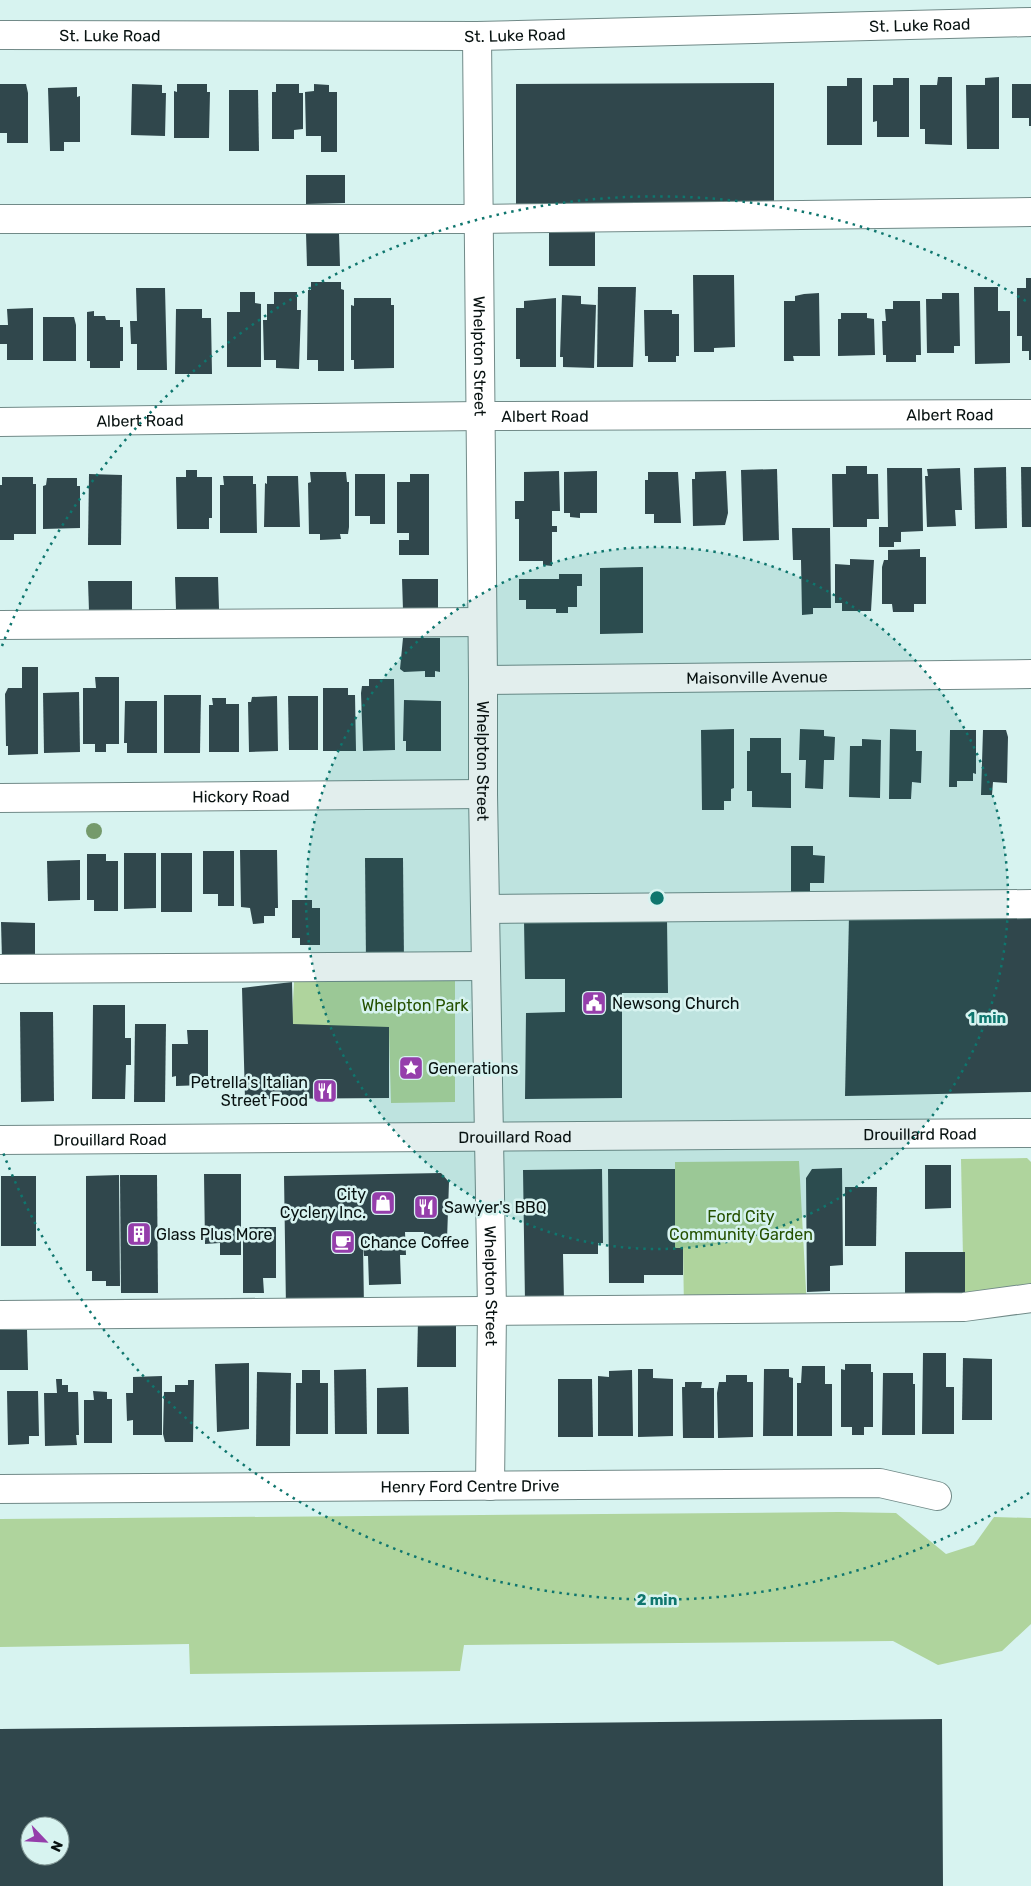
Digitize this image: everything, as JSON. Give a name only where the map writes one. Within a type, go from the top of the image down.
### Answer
[{"type":"street","name":"St. Luke Road","points":[[0,36],[477,36],[1031,22]]},
{"type":"street","name":"Whelpton Street","points":[[477,36],[484,909],[492,1310],[490,1486]]},
{"type":"street","points":[[0,219],[478,219],[1031,212]]},
{"type":"street","name":"Albert Road","points":[[0,422],[480,416],[1031,414]]},
{"type":"street","points":[[0,625],[482,622]]},
{"type":"street","name":"Maisonville Avenue","points":[[483,680],[1031,674]]},
{"type":"street","name":"Hickory Road","points":[[0,798],[483,794]]},
{"type":"street","points":[[484,909],[1031,904]]},
{"type":"street","points":[[0,969],[485,966]]},
{"type":"street","name":"Drouillard Road","points":[[0,1140],[1031,1133]]},
{"type":"street","points":[[0,1315],[964,1307],[1031,1298]]},
{"type":"street","name":"Henry Ford Centre Drive","points":[[0,1489],[880,1483],[938,1496]]},
{"type":"green space","name":"Whelpton Park","points":[[455,966],[455,1102],[391,1103],[389,1032],[291,1034],[295,967]]},
{"type":"green space","points":[[1027,1158],[1031,1162],[1031,1307],[964,1307],[961,1159]]},
{"type":"green space","name":"Ford City Community Garden","points":[[799,1161],[807,1308],[684,1309],[683,1248],[675,1248],[675,1162]]},
{"type":"green space","points":[[896,1513],[946,1554],[974,1545],[994,1517],[1031,1518],[1031,1624],[1002,1651],[938,1665],[893,1641],[464,1645],[460,1671],[190,1674],[189,1644],[0,1647],[0,1519]]},
{"type":"building","points":[[938,77],[952,77],[952,145],[925,144],[925,129],[920,129],[920,85],[937,85]]},
{"type":"building","points":[[999,77],[999,149],[967,149],[966,85],[985,85],[985,78]]},
{"type":"building","points":[[847,78],[862,78],[862,145],[827,145],[827,86],[847,86]]},
{"type":"building","points":[[893,78],[909,78],[909,137],[877,137],[877,121],[873,122],[873,85],[893,85]]},
{"type":"building","points":[[774,83],[774,206],[516,207],[516,84]]},
{"type":"building","points":[[0,84],[26,84],[28,93],[28,143],[7,143],[7,133],[0,133]]},
{"type":"building","points":[[132,84],[162,85],[162,93],[166,93],[165,136],[131,135]]},
{"type":"building","points":[[177,84],[207,84],[207,92],[210,92],[209,138],[174,138],[174,91],[177,92]]},
{"type":"building","points":[[276,84],[299,84],[299,93],[303,93],[303,129],[294,130],[294,139],[272,139],[272,92],[276,92]]},
{"type":"building","points":[[314,84],[329,85],[329,92],[337,92],[337,152],[321,152],[321,136],[306,136],[305,92],[314,91]]},
{"type":"building","points":[[1012,84],[1031,84],[1031,126],[1029,126],[1029,118],[1012,118]]},
{"type":"building","points":[[77,87],[77,97],[80,96],[80,142],[64,142],[64,151],[50,151],[48,88]]},
{"type":"building","points":[[229,90],[258,90],[259,151],[229,151]]},
{"type":"building","points":[[306,175],[345,175],[345,203],[306,204]]},
{"type":"building","points":[[549,231],[595,231],[595,266],[549,266]]},
{"type":"building","points":[[339,233],[340,266],[307,266],[306,234]]},
{"type":"building","points":[[693,275],[734,275],[735,347],[714,348],[714,352],[694,352]]},
{"type":"building","points":[[1026,278],[1031,278],[1031,360],[1029,360],[1029,351],[1022,351],[1022,336],[1017,336],[1017,288],[1026,288]]},
{"type":"building","points":[[311,282],[341,282],[341,289],[344,290],[344,371],[318,371],[318,360],[307,360],[308,290],[311,290]]},
{"type":"building","points":[[598,287],[636,287],[633,367],[597,367]]},
{"type":"building","points":[[974,287],[998,287],[998,311],[1010,311],[1010,363],[975,364]]},
{"type":"building","points":[[136,288],[165,288],[167,370],[137,370],[137,344],[131,344],[130,321],[137,321]]},
{"type":"building","points":[[240,292],[255,292],[255,303],[261,304],[261,367],[227,367],[227,312],[240,312]]},
{"type":"building","points":[[274,292],[297,292],[297,310],[301,310],[299,369],[276,368],[276,360],[264,360],[263,320],[267,320],[267,304],[274,304]]},
{"type":"building","points":[[819,293],[820,356],[793,356],[794,361],[784,361],[784,301],[795,301],[795,296]]},
{"type":"building","points":[[942,293],[959,293],[960,346],[954,346],[954,353],[927,353],[926,299],[942,299]]},
{"type":"building","points":[[562,295],[581,296],[581,304],[596,305],[594,368],[563,367],[563,357],[560,357]]},
{"type":"building","points":[[354,298],[391,298],[391,305],[394,305],[394,368],[354,369],[354,360],[351,360],[351,305],[354,306]]},
{"type":"building","points":[[556,298],[556,367],[520,367],[520,359],[516,359],[516,308],[524,308],[524,301]]},
{"type":"building","points":[[893,301],[920,301],[921,355],[916,355],[916,362],[886,362],[886,355],[883,355],[882,321],[886,321],[885,309],[893,309]]},
{"type":"building","points":[[33,308],[33,360],[7,360],[7,344],[0,344],[0,325],[8,325],[7,309]]},
{"type":"building","points":[[176,309],[202,309],[202,318],[211,318],[212,374],[175,374]]},
{"type":"building","points":[[644,310],[672,310],[672,314],[679,314],[679,356],[676,356],[676,362],[648,362],[648,356],[645,356]]},
{"type":"building","points":[[94,311],[94,316],[105,316],[106,320],[120,320],[120,327],[123,327],[123,361],[120,361],[120,368],[90,368],[90,361],[87,361],[87,312]]},
{"type":"building","points":[[841,313],[867,313],[867,318],[874,319],[875,355],[838,356],[838,319],[841,319]]},
{"type":"building","points":[[43,317],[74,317],[76,325],[76,361],[43,361]]},
{"type":"building","points":[[846,466],[867,466],[867,474],[878,474],[879,519],[867,519],[867,527],[833,527],[832,474],[846,474]]},
{"type":"building","points":[[1006,467],[1007,528],[975,529],[974,468]]},
{"type":"building","points":[[1021,467],[1031,467],[1031,527],[1022,527]]},
{"type":"building","points":[[887,468],[922,468],[923,531],[901,532],[901,542],[894,542],[894,547],[879,547],[879,527],[888,527]]},
{"type":"building","points":[[960,468],[962,510],[955,510],[956,526],[927,527],[925,476],[928,476],[927,469]]},
{"type":"building","points":[[777,469],[779,540],[743,541],[741,470]]},
{"type":"building","points":[[186,470],[197,470],[197,477],[212,477],[212,518],[209,518],[209,529],[177,529],[176,477],[186,477]]},
{"type":"building","points":[[559,471],[560,511],[552,511],[552,526],[557,526],[557,532],[552,532],[552,566],[543,565],[543,561],[519,561],[519,519],[515,519],[515,501],[524,501],[524,472]]},
{"type":"building","points":[[597,471],[597,513],[580,513],[580,518],[570,517],[570,513],[564,513],[564,472]]},
{"type":"building","points":[[726,471],[728,513],[725,525],[693,526],[692,479],[695,479],[695,472]]},
{"type":"building","points":[[310,472],[346,472],[347,482],[349,482],[349,527],[348,534],[340,534],[341,539],[320,540],[320,534],[309,534],[308,483],[311,482]]},
{"type":"building","points":[[648,472],[678,472],[681,523],[654,523],[654,514],[645,514],[645,480],[648,480]]},
{"type":"building","points":[[89,474],[122,475],[121,545],[88,545]]},
{"type":"building","points":[[355,474],[385,474],[385,524],[370,524],[370,516],[355,516]]},
{"type":"building","points":[[410,474],[429,474],[429,555],[399,555],[399,540],[409,540],[409,533],[397,533],[397,482],[410,482]]},
{"type":"building","points":[[223,476],[253,476],[253,484],[256,484],[257,533],[220,533],[220,485],[224,485]]},
{"type":"building","points":[[267,476],[298,476],[300,527],[264,527],[265,483],[267,484]]},
{"type":"building","points":[[2,477],[33,477],[33,484],[36,484],[36,534],[14,534],[14,540],[0,540],[0,485],[2,485]]},
{"type":"building","points":[[47,478],[77,478],[77,486],[80,486],[80,528],[43,529],[43,486],[46,485]]},
{"type":"building","points":[[792,528],[830,528],[831,608],[813,608],[813,614],[802,615],[801,560],[793,560]]},
{"type":"building","points":[[920,549],[920,557],[926,557],[926,604],[914,604],[914,612],[893,612],[892,604],[882,604],[882,567],[884,560],[888,560],[888,550]]},
{"type":"building","points":[[850,559],[874,560],[871,611],[842,611],[842,603],[835,603],[835,564],[850,565]]},
{"type":"building","points":[[643,567],[643,633],[600,634],[600,568]]},
{"type":"building","points":[[559,574],[582,574],[582,586],[577,586],[577,607],[568,607],[568,613],[556,613],[556,609],[526,609],[526,600],[519,600],[519,579],[559,579]]},
{"type":"building","points":[[175,577],[218,577],[219,609],[176,610]]},
{"type":"building","points":[[402,579],[438,579],[438,611],[403,611]]},
{"type":"building","points":[[88,581],[132,581],[132,611],[89,611]]},
{"type":"building","points":[[403,638],[440,638],[440,672],[435,671],[435,677],[425,677],[425,671],[404,672],[400,669]]},
{"type":"building","points":[[22,667],[38,667],[38,754],[8,755],[8,746],[6,746],[5,694],[8,688],[22,688]]},
{"type":"building","points":[[95,677],[119,677],[119,744],[106,744],[106,752],[95,752],[95,744],[83,744],[83,688],[96,688]]},
{"type":"building","points":[[369,679],[394,679],[395,750],[363,751],[361,693],[362,686],[369,686]]},
{"type":"building","points":[[323,688],[348,688],[348,695],[355,695],[356,751],[323,751]]},
{"type":"building","points":[[79,692],[80,752],[44,753],[43,693]]},
{"type":"building","points":[[164,695],[201,695],[200,753],[164,753]]},
{"type":"building","points":[[277,696],[278,751],[249,752],[248,702],[251,702],[252,697]]},
{"type":"building","points":[[288,696],[318,696],[318,750],[289,750]]},
{"type":"building","points":[[212,698],[226,698],[226,704],[239,704],[239,752],[209,752],[209,705],[213,705]]},
{"type":"building","points":[[404,700],[441,701],[441,751],[406,751],[406,741],[403,741]]},
{"type":"building","points":[[125,701],[157,701],[157,753],[127,753],[127,743],[124,743]]},
{"type":"building","points":[[734,729],[734,788],[731,789],[731,801],[724,801],[724,810],[702,810],[701,730]]},
{"type":"building","points":[[800,729],[824,730],[824,736],[835,737],[834,760],[824,760],[823,789],[805,788],[806,760],[799,760]]},
{"type":"building","points":[[890,729],[916,730],[916,751],[922,751],[921,783],[912,782],[911,799],[889,799]]},
{"type":"building","points":[[950,730],[976,730],[976,774],[973,773],[973,781],[957,781],[957,787],[949,787]]},
{"type":"building","points":[[983,730],[1006,730],[1008,737],[1007,783],[993,782],[992,795],[981,795]]},
{"type":"building","points":[[750,738],[781,738],[781,773],[791,773],[791,808],[752,807],[752,791],[747,791],[747,751],[750,751]]},
{"type":"building","points":[[862,739],[881,740],[880,798],[849,797],[850,746],[862,746]]},
{"type":"building","points":[[791,846],[813,846],[813,855],[825,856],[824,883],[810,883],[810,893],[791,893]]},
{"type":"building","points":[[240,850],[277,850],[278,908],[275,908],[275,916],[264,916],[264,923],[253,924],[250,908],[241,907]]},
{"type":"building","points":[[203,851],[234,851],[234,906],[218,906],[218,894],[203,894]]},
{"type":"building","points":[[124,853],[156,853],[156,908],[124,909]]},
{"type":"building","points":[[161,853],[192,853],[192,912],[161,912]]},
{"type":"building","points":[[87,854],[106,854],[106,861],[118,861],[118,911],[94,911],[94,900],[87,900]]},
{"type":"building","points":[[365,858],[403,858],[404,962],[366,962]]},
{"type":"building","points":[[80,860],[80,900],[48,901],[47,861]]},
{"type":"building","points":[[292,900],[312,900],[312,908],[320,908],[320,945],[300,945],[300,938],[292,938]]},
{"type":"building","points":[[1031,915],[1031,1092],[845,1096],[849,916]]},
{"type":"building","name":"Newsong Church","points":[[667,919],[668,993],[622,993],[622,1098],[525,1099],[526,1013],[565,1012],[565,979],[525,979],[524,921]]},
{"type":"building","points":[[1,922],[35,923],[35,960],[2,960]]},
{"type":"building","points":[[292,982],[293,1024],[389,1027],[389,1098],[245,1099],[242,988]]},
{"type":"building","points":[[93,1005],[125,1005],[125,1038],[131,1038],[131,1065],[126,1065],[125,1099],[92,1099]]},
{"type":"building","points":[[20,1012],[53,1012],[54,1101],[21,1102]]},
{"type":"building","points":[[135,1024],[166,1024],[165,1102],[134,1102]]},
{"type":"building","points":[[187,1030],[208,1030],[208,1076],[204,1076],[204,1085],[176,1086],[176,1076],[172,1077],[172,1044],[188,1044]]},
{"type":"building","points":[[925,1165],[951,1165],[951,1208],[925,1209]]},
{"type":"building","points":[[842,1168],[843,1265],[830,1266],[830,1291],[807,1292],[806,1178],[812,1169]]},
{"type":"building","points":[[602,1169],[603,1243],[598,1243],[598,1254],[563,1254],[564,1301],[525,1302],[523,1170]]},
{"type":"building","points":[[608,1169],[675,1169],[675,1248],[683,1248],[683,1275],[644,1275],[644,1283],[609,1283]]},
{"type":"building","points":[[441,1173],[449,1182],[447,1240],[424,1239],[424,1232],[405,1232],[406,1255],[400,1255],[401,1284],[369,1285],[368,1256],[364,1256],[363,1244],[364,1308],[286,1308],[284,1176]]},
{"type":"building","points":[[204,1174],[241,1174],[241,1255],[220,1255],[220,1243],[205,1244]]},
{"type":"building","points":[[119,1175],[120,1286],[106,1286],[106,1281],[92,1281],[92,1271],[86,1271],[86,1176]]},
{"type":"building","name":"Glass Plus More","points":[[120,1175],[157,1175],[158,1293],[121,1293]]},
{"type":"building","points":[[1,1176],[36,1176],[36,1246],[1,1246]]},
{"type":"building","points":[[845,1187],[877,1187],[876,1246],[845,1246]]},
{"type":"building","points":[[243,1227],[276,1227],[276,1278],[263,1278],[264,1293],[243,1293]]},
{"type":"building","points":[[905,1252],[965,1252],[965,1298],[905,1298]]},
{"type":"building","points":[[418,1320],[456,1320],[456,1367],[417,1367]]},
{"type":"building","points":[[0,1330],[27,1330],[28,1370],[0,1370]]},
{"type":"building","points":[[923,1353],[946,1353],[946,1387],[954,1387],[954,1434],[922,1434]]},
{"type":"building","points":[[963,1358],[992,1359],[992,1420],[962,1420]]},
{"type":"building","points":[[249,1363],[249,1429],[217,1432],[215,1364]]},
{"type":"building","points":[[845,1364],[871,1364],[871,1372],[873,1372],[873,1427],[864,1427],[864,1435],[852,1435],[852,1427],[841,1427],[841,1369],[845,1370]]},
{"type":"building","points":[[802,1366],[825,1366],[825,1384],[832,1384],[832,1436],[797,1436],[797,1383],[801,1383]]},
{"type":"building","points":[[366,1369],[367,1434],[335,1434],[334,1370]]},
{"type":"building","points":[[638,1369],[653,1369],[653,1378],[673,1379],[673,1436],[638,1437]]},
{"type":"building","points":[[764,1369],[789,1369],[789,1377],[793,1378],[793,1436],[763,1436]]},
{"type":"building","points":[[302,1370],[320,1370],[320,1383],[328,1383],[328,1434],[296,1434],[296,1383],[302,1383]]},
{"type":"building","points":[[632,1370],[633,1436],[598,1436],[598,1376],[609,1377],[609,1371]]},
{"type":"building","points":[[257,1372],[291,1373],[290,1446],[256,1446]]},
{"type":"building","points":[[883,1373],[913,1373],[913,1384],[915,1384],[915,1435],[882,1435]]},
{"type":"building","points":[[726,1375],[747,1375],[747,1382],[753,1382],[753,1437],[718,1438],[717,1393],[719,1382],[726,1382]]},
{"type":"building","points":[[162,1376],[162,1435],[133,1435],[133,1420],[127,1421],[126,1393],[133,1393],[133,1377]]},
{"type":"building","points":[[56,1379],[62,1379],[62,1385],[68,1385],[68,1392],[78,1392],[79,1435],[76,1435],[77,1445],[45,1446],[44,1393],[57,1393]]},
{"type":"building","points":[[558,1379],[592,1379],[593,1437],[558,1437]]},
{"type":"building","points":[[188,1380],[194,1380],[193,1442],[165,1442],[163,1434],[164,1392],[175,1392],[175,1385],[188,1385]]},
{"type":"building","points":[[685,1382],[702,1382],[701,1388],[714,1388],[714,1438],[683,1438],[682,1387],[685,1387]]},
{"type":"building","points":[[408,1387],[409,1434],[377,1434],[377,1388]]},
{"type":"building","points":[[7,1391],[38,1391],[39,1436],[29,1436],[29,1444],[8,1445]]},
{"type":"building","points":[[93,1391],[107,1392],[107,1399],[112,1399],[112,1443],[84,1443],[84,1400],[94,1400]]},
{"type":"building","points":[[942,1719],[943,1886],[0,1886],[0,1729]]},
{"type":"place","name":"Newsong Church","points":[[594,1003]]},
{"type":"place","name":"Generations","points":[[411,1068]]},
{"type":"place","name":"Petrella's Italian Street Food","points":[[325,1091]]},
{"type":"place","name":"City Cyclery Inc.","points":[[383,1203]]},
{"type":"place","name":"Sawyer's BBQ","points":[[426,1207]]},
{"type":"place","name":"Glass Plus More","points":[[139,1234]]},
{"type":"place","name":"Chance Coffee","points":[[343,1242]]}]
